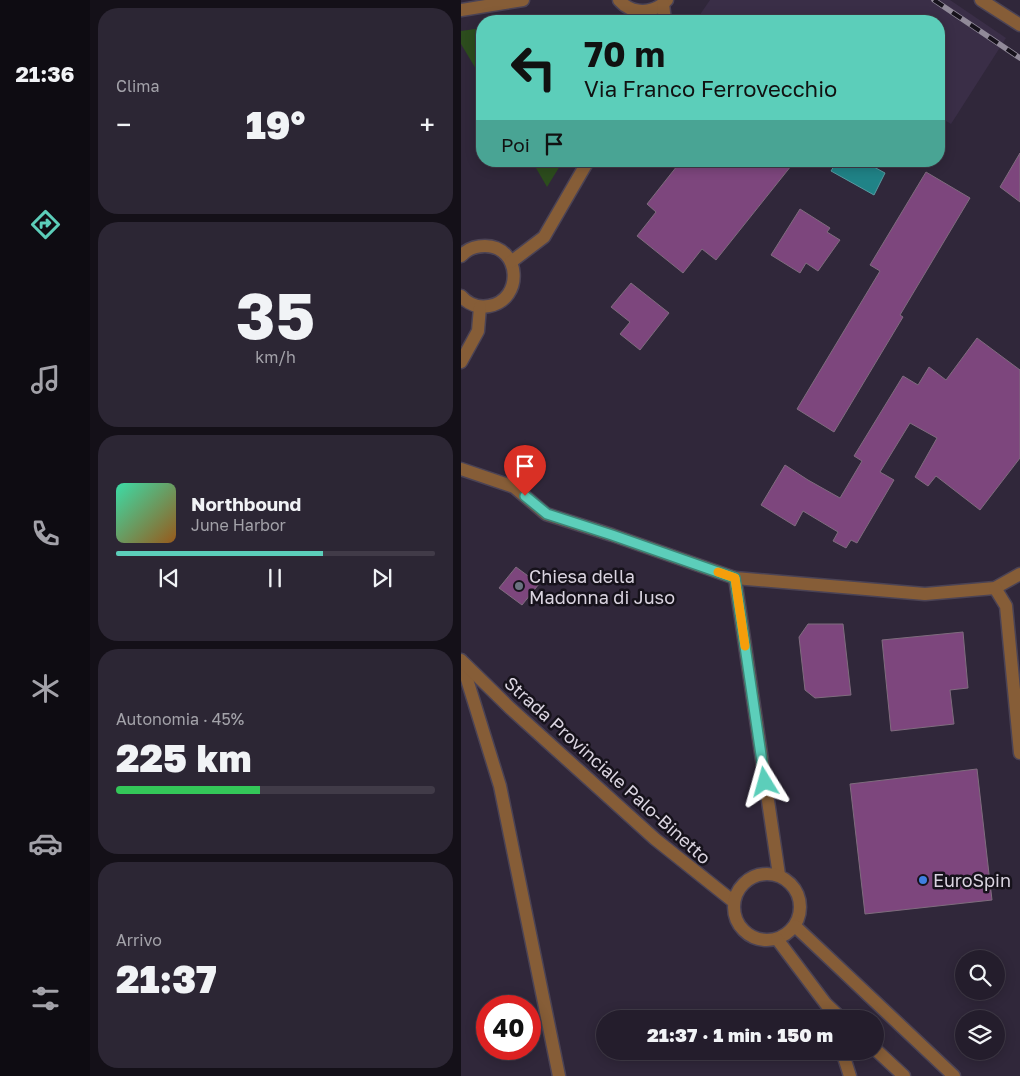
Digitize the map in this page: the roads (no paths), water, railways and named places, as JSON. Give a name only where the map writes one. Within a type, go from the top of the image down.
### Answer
[{"type":"street","points":[[461,10],[523,0]]},
{"type":"street","points":[[619,0],[632,10],[643,11],[653,10],[665,2]]},
{"type":"street","points":[[981,0],[1020,25]]},
{"type":"street","points":[[665,2],[665,15]]},
{"type":"street","points":[[511,262],[544,237],[585,167]]},
{"type":"street","points":[[461,256],[470,248],[479,246],[489,246],[498,249],[511,262],[515,278],[509,294],[496,304],[480,307],[461,296]]},
{"type":"street","points":[[461,362],[478,331],[480,307]]},
{"type":"street","points":[[461,463],[466,471],[514,488],[547,514],[640,544],[735,578],[925,594],[995,588],[1020,574]]},
{"type":"street","points":[[735,578],[779,875]]},
{"type":"street","points":[[995,588],[1006,606],[1020,753]]},
{"type":"street","points":[[461,660],[500,786],[559,1076]]},
{"type":"street","name":"Strada Provinciale Palo-Binetto","points":[[461,660],[655,839],[734,902]]},
{"type":"street","points":[[770,873],[779,875],[788,880],[800,897],[799,917],[791,932],[777,939],[768,941],[758,940],[742,930],[734,912],[734,902],[743,884],[751,878],[760,874],[770,873]]},
{"type":"street","points":[[795,926],[954,1076]]},
{"type":"street","points":[[777,939],[832,1010]]},
{"type":"street","points":[[826,1004],[828,1010]]},
{"type":"street","points":[[884,1057],[905,1076]]},
{"type":"street","points":[[845,1060],[850,1076]]},
{"type":"railway","points":[[934,0],[1020,58]]},
{"type":"place","name":"Chiesa della Madonna di Juso","points":[[519,586]]},
{"type":"place","name":"EuroSpin","points":[[923,880]]}]
